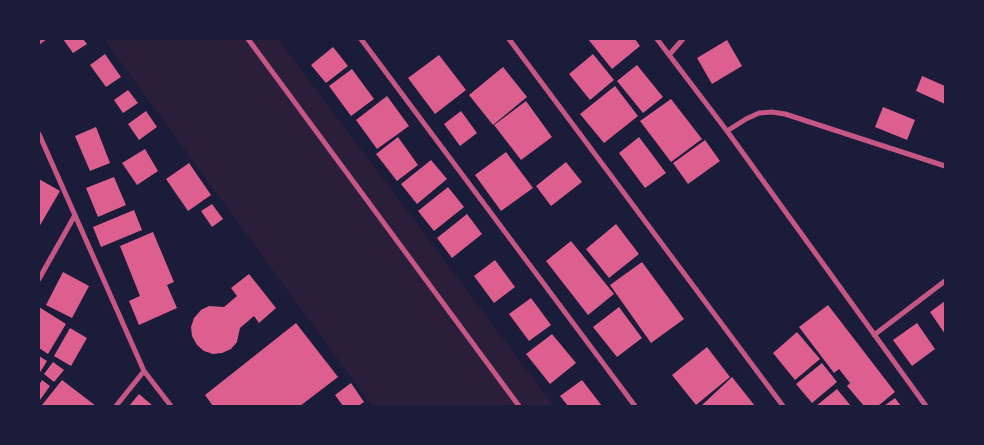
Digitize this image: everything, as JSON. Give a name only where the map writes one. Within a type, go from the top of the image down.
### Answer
[{"type":"street","points":[[39,42],[43,39]]},
{"type":"street","points":[[248,39],[518,406]]},
{"type":"street","points":[[361,39],[635,406]]},
{"type":"street","points":[[509,39],[783,406]]},
{"type":"street","points":[[657,39],[727,131],[926,406]]},
{"type":"street","points":[[670,55],[683,39]]},
{"type":"street","points":[[727,131],[759,113],[785,114],[945,166]]},
{"type":"street","points":[[39,134],[144,371],[170,406]]},
{"type":"street","points":[[39,279],[75,215]]},
{"type":"street","points":[[874,335],[945,281]]},
{"type":"street","points":[[116,406],[144,371]]},
{"type":"shaded area","points":[[104,39],[278,39],[554,406],[372,406]]},
{"type":"building","points":[[63,39],[83,39],[87,44],[73,53]]},
{"type":"building","points":[[588,39],[635,39],[640,46],[612,69]]},
{"type":"building","points":[[727,40],[742,66],[712,84],[697,58]]},
{"type":"building","points":[[333,47],[348,66],[326,83],[311,65]]},
{"type":"building","points":[[105,54],[121,77],[106,87],[90,65]]},
{"type":"building","points":[[593,54],[614,80],[590,100],[569,74]]},
{"type":"building","points":[[439,55],[466,90],[435,114],[408,78]]},
{"type":"building","points":[[637,65],[663,97],[643,113],[617,81]]},
{"type":"building","points":[[503,67],[527,97],[493,125],[469,95]]},
{"type":"building","points":[[352,69],[374,99],[351,116],[329,86]]},
{"type":"building","points":[[922,76],[945,86],[945,104],[916,91]]},
{"type":"building","points":[[615,86],[638,116],[604,143],[580,114]]},
{"type":"building","points":[[128,90],[138,103],[123,113],[114,100]]},
{"type":"building","points":[[387,96],[409,126],[377,149],[356,120]]},
{"type":"building","points":[[671,99],[702,139],[671,162],[640,121]]},
{"type":"building","points":[[526,101],[552,137],[521,160],[494,125]]},
{"type":"building","points":[[883,107],[915,120],[907,140],[875,127]]},
{"type":"building","points":[[146,111],[157,127],[139,140],[128,124]]},
{"type":"building","points":[[461,111],[477,133],[460,146],[444,124]]},
{"type":"building","points":[[96,127],[110,163],[90,171],[75,136]]},
{"type":"building","points":[[398,137],[418,165],[397,181],[376,154]]},
{"type":"building","points":[[639,137],[666,173],[645,188],[619,153]]},
{"type":"building","points":[[705,140],[720,161],[688,184],[673,163]]},
{"type":"building","points":[[145,149],[158,171],[137,185],[122,163]]},
{"type":"building","points":[[506,152],[533,188],[501,211],[475,175]]},
{"type":"building","points":[[431,160],[447,179],[417,204],[401,184]]},
{"type":"building","points":[[566,162],[582,182],[551,206],[536,186]]},
{"type":"building","points":[[189,163],[211,195],[188,211],[166,179]]},
{"type":"building","points":[[114,177],[126,205],[98,217],[86,188]]},
{"type":"building","points":[[39,179],[60,191],[39,227]]},
{"type":"building","points":[[448,187],[464,207],[434,231],[418,211]]},
{"type":"building","points":[[212,204],[223,219],[212,227],[201,211]]},
{"type":"building","points":[[134,210],[142,230],[101,247],[93,227]]},
{"type":"building","points":[[467,214],[482,234],[452,258],[437,238]]},
{"type":"building","points":[[616,224],[639,254],[609,278],[586,249]]},
{"type":"building","points":[[153,232],[174,282],[167,285],[177,308],[139,325],[129,301],[140,296],[120,246]]},
{"type":"building","points":[[571,241],[614,294],[588,315],[546,261]]},
{"type":"building","points":[[495,260],[515,287],[494,303],[474,276]]},
{"type":"building","points":[[642,262],[684,319],[651,343],[610,285]]},
{"type":"building","points":[[63,272],[89,286],[72,318],[46,305]]},
{"type":"building","points":[[249,274],[276,308],[259,323],[254,316],[240,328],[237,342],[231,349],[213,354],[204,351],[197,345],[192,336],[191,327],[194,318],[201,310],[209,306],[224,307],[237,296],[231,288]]},
{"type":"building","points":[[531,298],[551,325],[529,341],[509,314]]},
{"type":"building","points":[[945,301],[945,334],[930,312]]},
{"type":"building","points":[[828,305],[895,392],[878,406],[864,406],[847,386],[850,383],[839,369],[834,373],[799,327]]},
{"type":"building","points":[[39,307],[66,324],[48,354],[39,348]]},
{"type":"building","points":[[619,307],[642,338],[617,357],[593,327]]},
{"type":"building","points":[[296,323],[338,377],[300,406],[213,406],[205,395]]},
{"type":"building","points":[[917,323],[935,349],[912,366],[893,340]]},
{"type":"building","points":[[70,328],[87,338],[71,366],[54,356]]},
{"type":"building","points":[[797,332],[820,359],[795,380],[773,353]]},
{"type":"building","points":[[552,334],[576,363],[550,384],[526,354]]},
{"type":"building","points":[[707,347],[730,377],[696,405],[672,375]]},
{"type":"building","points":[[39,356],[47,361],[39,374]]},
{"type":"building","points":[[53,362],[64,370],[54,382],[44,374]]},
{"type":"building","points":[[822,363],[837,382],[812,403],[796,384]]},
{"type":"building","points":[[732,377],[755,406],[701,406]]},
{"type":"building","points":[[42,380],[50,386],[40,400],[39,385]]},
{"type":"building","points":[[62,380],[96,406],[43,406]]},
{"type":"building","points":[[582,380],[602,406],[568,406],[560,396]]},
{"type":"building","points":[[351,383],[364,402],[358,406],[343,406],[335,395]]},
{"type":"building","points":[[837,389],[851,406],[816,406]]},
{"type":"building","points":[[139,394],[153,406],[129,406]]},
{"type":"building","points":[[895,398],[901,406],[884,406]]}]
